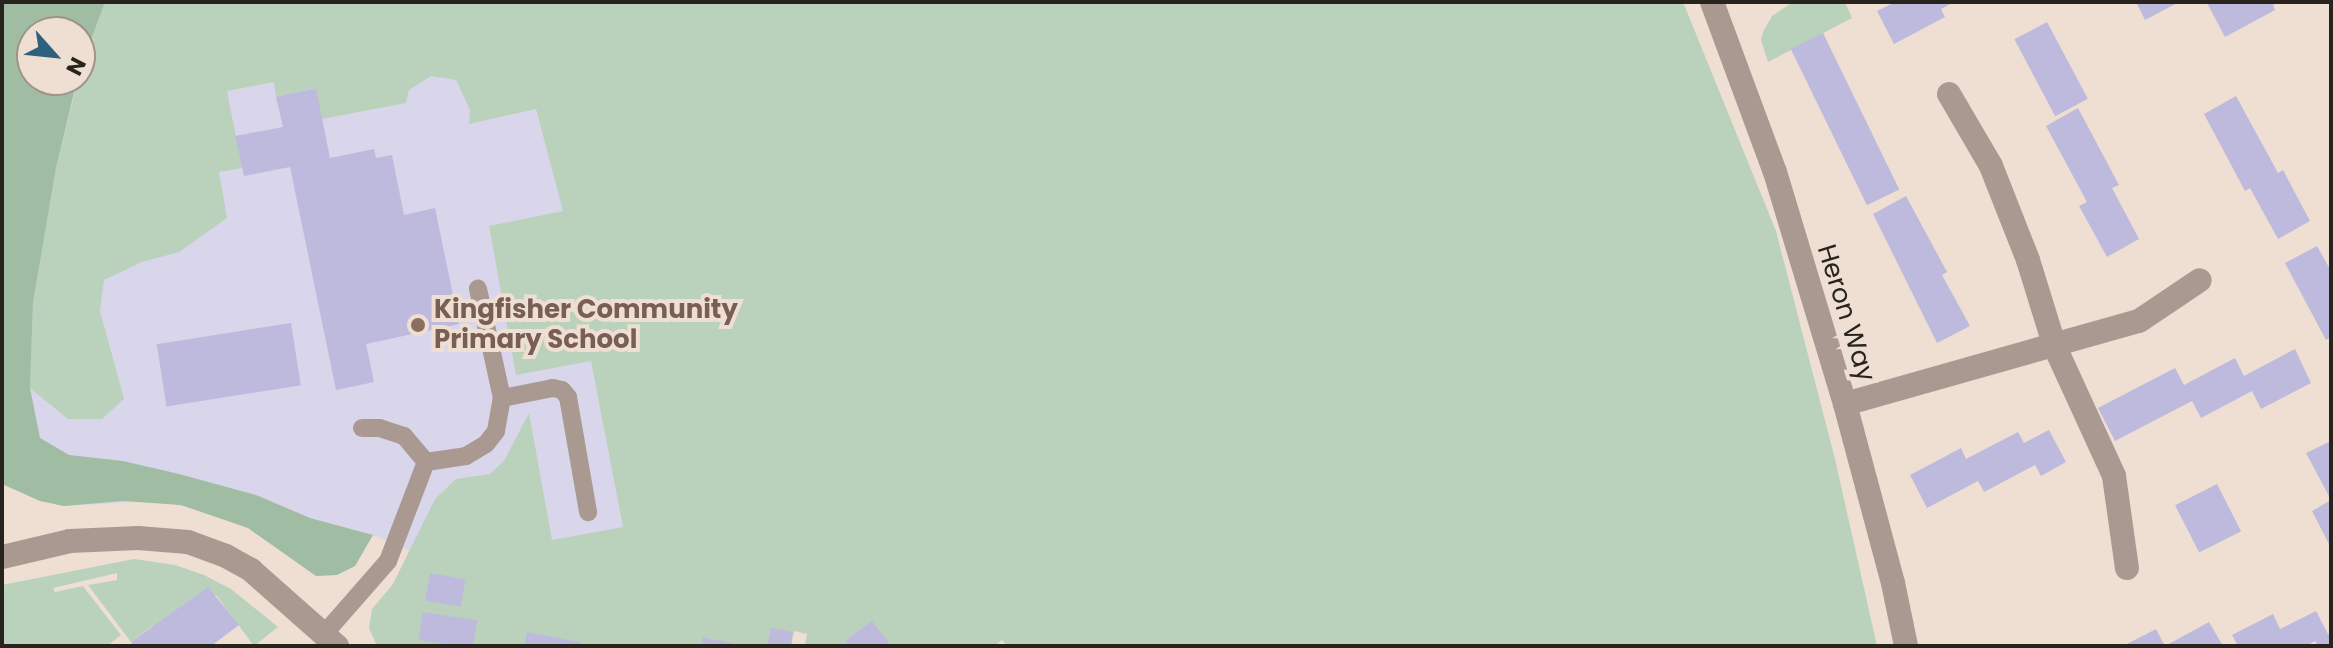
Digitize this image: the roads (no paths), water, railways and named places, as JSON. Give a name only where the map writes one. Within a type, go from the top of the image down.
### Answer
[{"type":"street","name":"Heron Way","points":[[1721,5],[1845,404],[1893,583],[1906,646]]},
{"type":"street","points":[[1949,94],[1991,166],[2028,260],[2055,347],[2114,476],[2127,568]]},
{"type":"street","points":[[1845,404],[2139,321],[2200,280]]},
{"type":"street","points":[[2,557],[70,541],[138,538],[188,542],[251,570],[331,639]]},
{"type":"lane","points":[[426,462],[466,456],[486,444],[496,431],[502,398],[478,289]]},
{"type":"lane","points":[[502,398],[553,388],[562,390],[568,397],[588,512]]},
{"type":"lane","points":[[362,428],[380,428],[404,436],[426,462]]},
{"type":"lane","points":[[331,639],[388,561],[426,462]]},
{"type":"place","name":"Kingfisher Community Primary School","points":[[418,325]]}]
